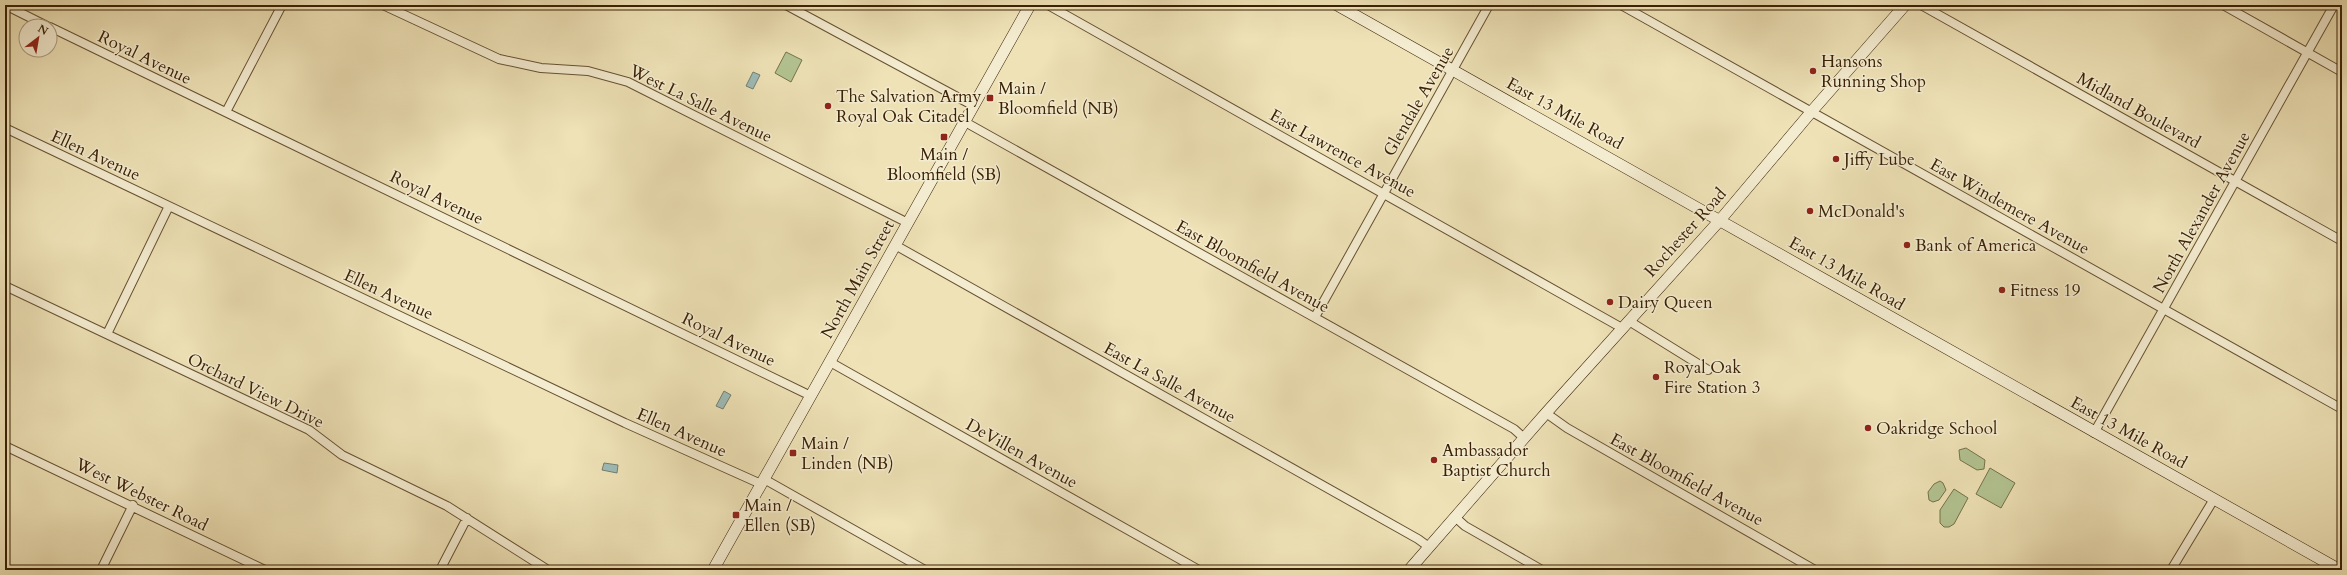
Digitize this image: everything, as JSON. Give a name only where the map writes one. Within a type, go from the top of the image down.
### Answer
[{"type":"main road","name":"North Main Street","points":[[713,570],[1030,5]]},
{"type":"main road","name":"East 13 Mile Road","points":[[1337,5],[1721,219],[1853,297],[2214,499],[2335,569]]},
{"type":"main road","name":"Rochester Road","points":[[1409,570],[1546,413],[1721,219],[1812,111],[1905,5]]},
{"type":"street","name":"Royal Avenue","points":[[5,5],[31,18]]},
{"type":"street","points":[[226,112],[282,5]]},
{"type":"street","name":"West La Salle Avenue","points":[[383,5],[499,59],[541,68],[588,71],[628,82],[908,223]]},
{"type":"street","points":[[786,5],[974,106]]},
{"type":"street","name":"East Lawrence Avenue","points":[[1048,5],[1384,193],[1708,370]]},
{"type":"street","name":"Glendale Avenue","points":[[1315,317],[1489,5]]},
{"type":"street","name":"East Windemere Avenue","points":[[1621,5],[2342,409]]},
{"type":"street","name":"Midland Boulevard","points":[[1921,5],[2342,241]]},
{"type":"street","points":[[2223,5],[2342,72]]},
{"type":"street","name":"North Alexander Avenue","points":[[2094,433],[2334,5]]},
{"type":"street","name":"Royal Avenue","points":[[58,31],[811,396]]},
{"type":"street","name":"East Bloomfield Avenue","points":[[965,122],[1514,429],[1524,438]]},
{"type":"street","name":"Ellen Avenue","points":[[5,128],[625,423],[762,482],[925,570]]},
{"type":"street","points":[[107,334],[169,206]]},
{"type":"street","name":"East La Salle Avenue","points":[[895,245],[1411,535],[1429,547]]},
{"type":"street","name":"Orchard View Drive","points":[[5,286],[309,430],[342,455],[436,500],[548,570]]},
{"type":"street","name":"DeVillen Avenue","points":[[830,362],[1199,570]]},
{"type":"street","name":"East Bloomfield Avenue","points":[[1546,413],[1567,428],[1815,570]]},
{"type":"street","name":"West Webster Road","points":[[5,446],[133,505],[265,570]]},
{"type":"street","points":[[2171,570],[2214,499]]},
{"type":"street","points":[[102,570],[133,505]]},
{"type":"street","points":[[1455,517],[1465,526],[1542,570]]},
{"type":"street","points":[[440,570],[467,518]]},
{"type":"green space","points":[[786,52],[802,60],[791,82],[775,73]]},
{"type":"green space","points":[[1966,448],[1985,460],[1984,469],[1977,470],[1960,460],[1959,450]]},
{"type":"green space","points":[[1990,468],[2015,483],[2001,508],[1976,494]]},
{"type":"green space","points":[[1940,481],[1943,483],[1946,490],[1939,500],[1933,502],[1929,500],[1928,492],[1934,484]]},
{"type":"green space","points":[[1954,489],[1968,498],[1954,524],[1949,527],[1944,527],[1940,523],[1940,510]]},
{"type":"water","points":[[753,72],[760,75],[753,89],[746,86]]},
{"type":"water","points":[[724,391],[731,395],[723,409],[716,406]]},
{"type":"water","points":[[604,463],[618,465],[617,473],[602,470]]},
{"type":"place","name":"Hansons Running Shop","points":[[1813,71]]},
{"type":"place","name":"Main / Bloomfield (NB)","points":[[990,98]]},
{"type":"place","name":"The Salvation Army Royal Oak Citadel","points":[[828,106]]},
{"type":"place","name":"Main / Bloomfield (SB)","points":[[944,137]]},
{"type":"place","name":"Jiffy Lube","points":[[1836,159]]},
{"type":"place","name":"McDonald's","points":[[1810,211]]},
{"type":"place","name":"Bank of America","points":[[1907,245]]},
{"type":"place","name":"Fitness 19","points":[[2002,290]]},
{"type":"place","name":"Dairy Queen","points":[[1610,302]]},
{"type":"place","name":"Royal Oak Fire Station 3","points":[[1656,377]]},
{"type":"place","name":"Oakridge School","points":[[1868,428]]},
{"type":"place","name":"Main / Linden (NB)","points":[[793,453]]},
{"type":"place","name":"Ambassador Baptist Church","points":[[1434,460]]},
{"type":"place","name":"Main / Ellen (SB)","points":[[736,515]]}]
